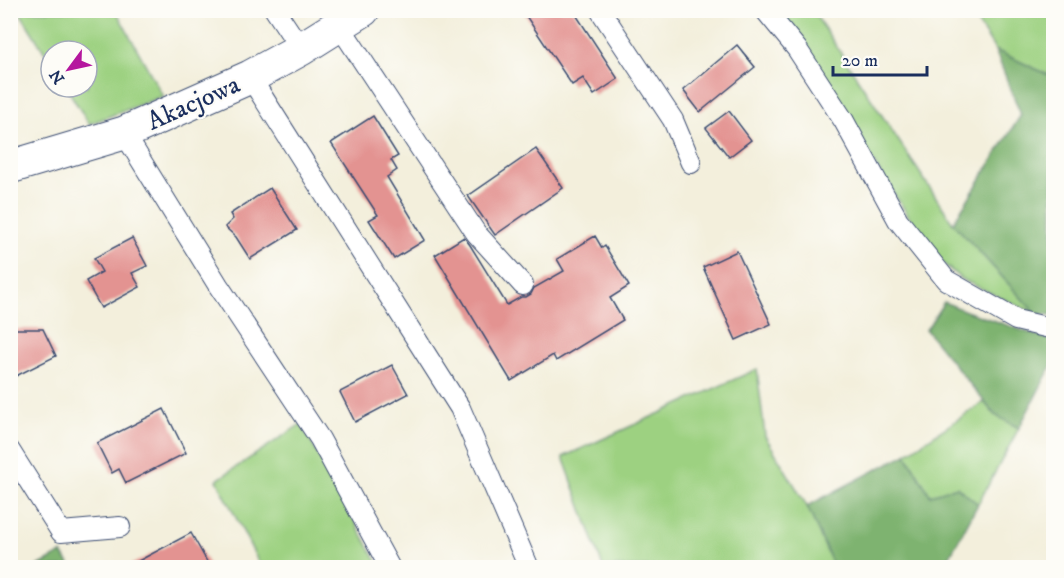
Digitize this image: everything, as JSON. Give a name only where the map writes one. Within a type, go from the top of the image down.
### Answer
[{"type":"street","name":"Akacjowa","points":[[10,167],[124,133],[250,77],[351,18]]},
{"type":"lane","points":[[275,10],[301,49]]},
{"type":"lane","points":[[600,10],[674,120],[691,164]]},
{"type":"lane","points":[[765,10],[797,49],[844,122],[898,220],[946,280],[1016,320],[1053,328]]},
{"type":"lane","points":[[351,18],[476,233],[523,285]]},
{"type":"lane","points":[[250,77],[460,408],[529,567]]},
{"type":"lane","points":[[124,133],[218,285],[320,440],[390,567]]},
{"type":"lane","points":[[10,451],[61,532],[120,527]]},
{"type":"green space","points":[[19,11],[116,11],[163,96],[89,124],[73,99],[99,99],[99,39],[39,39],[39,44]]},
{"type":"green space","points":[[778,11],[813,11],[953,223],[1036,314],[961,279],[935,256],[877,168],[804,46]]},
{"type":"green space","points":[[970,11],[1053,11],[1053,77],[995,50]]},
{"type":"green space","points":[[995,50],[1053,77],[1053,315],[1036,314],[953,223],[1021,115]]},
{"type":"green space","points":[[944,302],[1053,341],[1053,363],[1019,428],[995,415],[926,330]]},
{"type":"green space","points":[[757,369],[765,436],[807,506],[834,567],[603,567],[563,457]]},
{"type":"green space","points":[[984,402],[995,415],[1019,428],[978,504],[957,487],[930,496],[906,454]]},
{"type":"green space","points":[[301,424],[380,567],[261,567],[217,480]]},
{"type":"green space","points":[[906,454],[930,495],[957,487],[978,504],[944,567],[834,567],[807,506]]},
{"type":"green space","points":[[62,553],[71,567],[36,567]]},
{"type":"building","points":[[522,10],[573,10],[618,79],[594,95],[583,78],[572,85]]},
{"type":"building","points":[[737,45],[755,67],[700,112],[683,90]]},
{"type":"building","points":[[729,111],[751,140],[729,157],[706,128]]},
{"type":"building","points":[[373,116],[398,156],[391,160],[397,170],[387,177],[425,240],[394,259],[369,220],[378,215],[331,143]]},
{"type":"building","points":[[536,149],[563,188],[495,235],[468,196]]},
{"type":"building","points":[[270,188],[297,230],[250,259],[236,237],[225,227],[233,219],[230,214]]},
{"type":"building","points":[[595,236],[602,248],[605,246],[629,286],[610,298],[623,320],[556,361],[553,355],[511,381],[435,255],[464,237],[507,305],[521,297],[526,297],[534,288],[564,271],[557,259]]},
{"type":"building","points":[[132,238],[147,266],[132,273],[140,287],[101,308],[86,281],[102,272],[94,258]]},
{"type":"building","points":[[737,251],[771,324],[736,340],[703,267]]},
{"type":"building","points":[[10,329],[43,329],[56,356],[10,379]]},
{"type":"building","points":[[392,365],[408,394],[355,422],[340,392]]},
{"type":"building","points":[[164,409],[186,453],[126,483],[119,469],[112,473],[97,443]]},
{"type":"building","points":[[191,533],[210,567],[127,567]]}]
